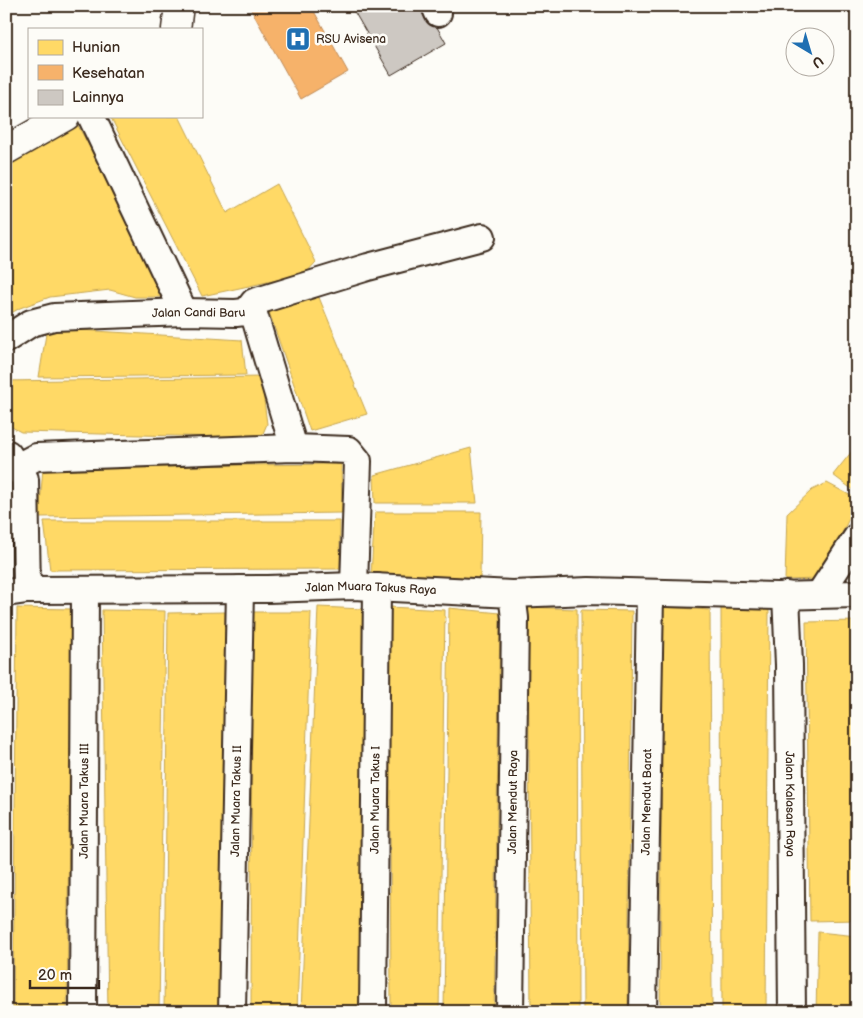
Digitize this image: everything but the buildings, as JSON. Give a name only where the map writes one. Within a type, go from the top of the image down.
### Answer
[{"type":"main road","points":[[176,28],[179,6]]},
{"type":"main road","points":[[6,150],[62,118]]},
{"type":"street","points":[[92,118],[184,312]]},
{"type":"street","points":[[253,311],[251,306],[254,302],[368,267],[482,237]]},
{"type":"street","name":"Jalan Candi Baru","points":[[6,339],[31,323],[54,317],[253,311],[294,448]]},
{"type":"street","points":[[12,459],[294,448]]},
{"type":"street","name":"Jalan Muara Takus I","points":[[294,448],[350,450],[358,461],[365,587],[373,1012]]},
{"type":"street","name":"Jalan Muara Takus Raya","points":[[12,459],[25,480],[17,591],[365,587],[512,594],[589,591],[650,594],[857,594]]},
{"type":"street","points":[[819,595],[857,537]]},
{"type":"street","name":"Jalan Muara Takus II","points":[[232,1012],[240,589]]},
{"type":"street","name":"Jalan Muara Takus III","points":[[84,1012],[85,590]]},
{"type":"street","name":"Jalan Mendut Raya","points":[[510,1012],[515,618],[512,594]]},
{"type":"street","name":"Jalan Mendut Barat","points":[[643,1012],[650,594]]},
{"type":"street","name":"Jalan Kalasan Raya","points":[[786,595],[789,665],[792,1012]]},
{"type":"place","name":"RSU Avisena","points":[[298,39]]}]
